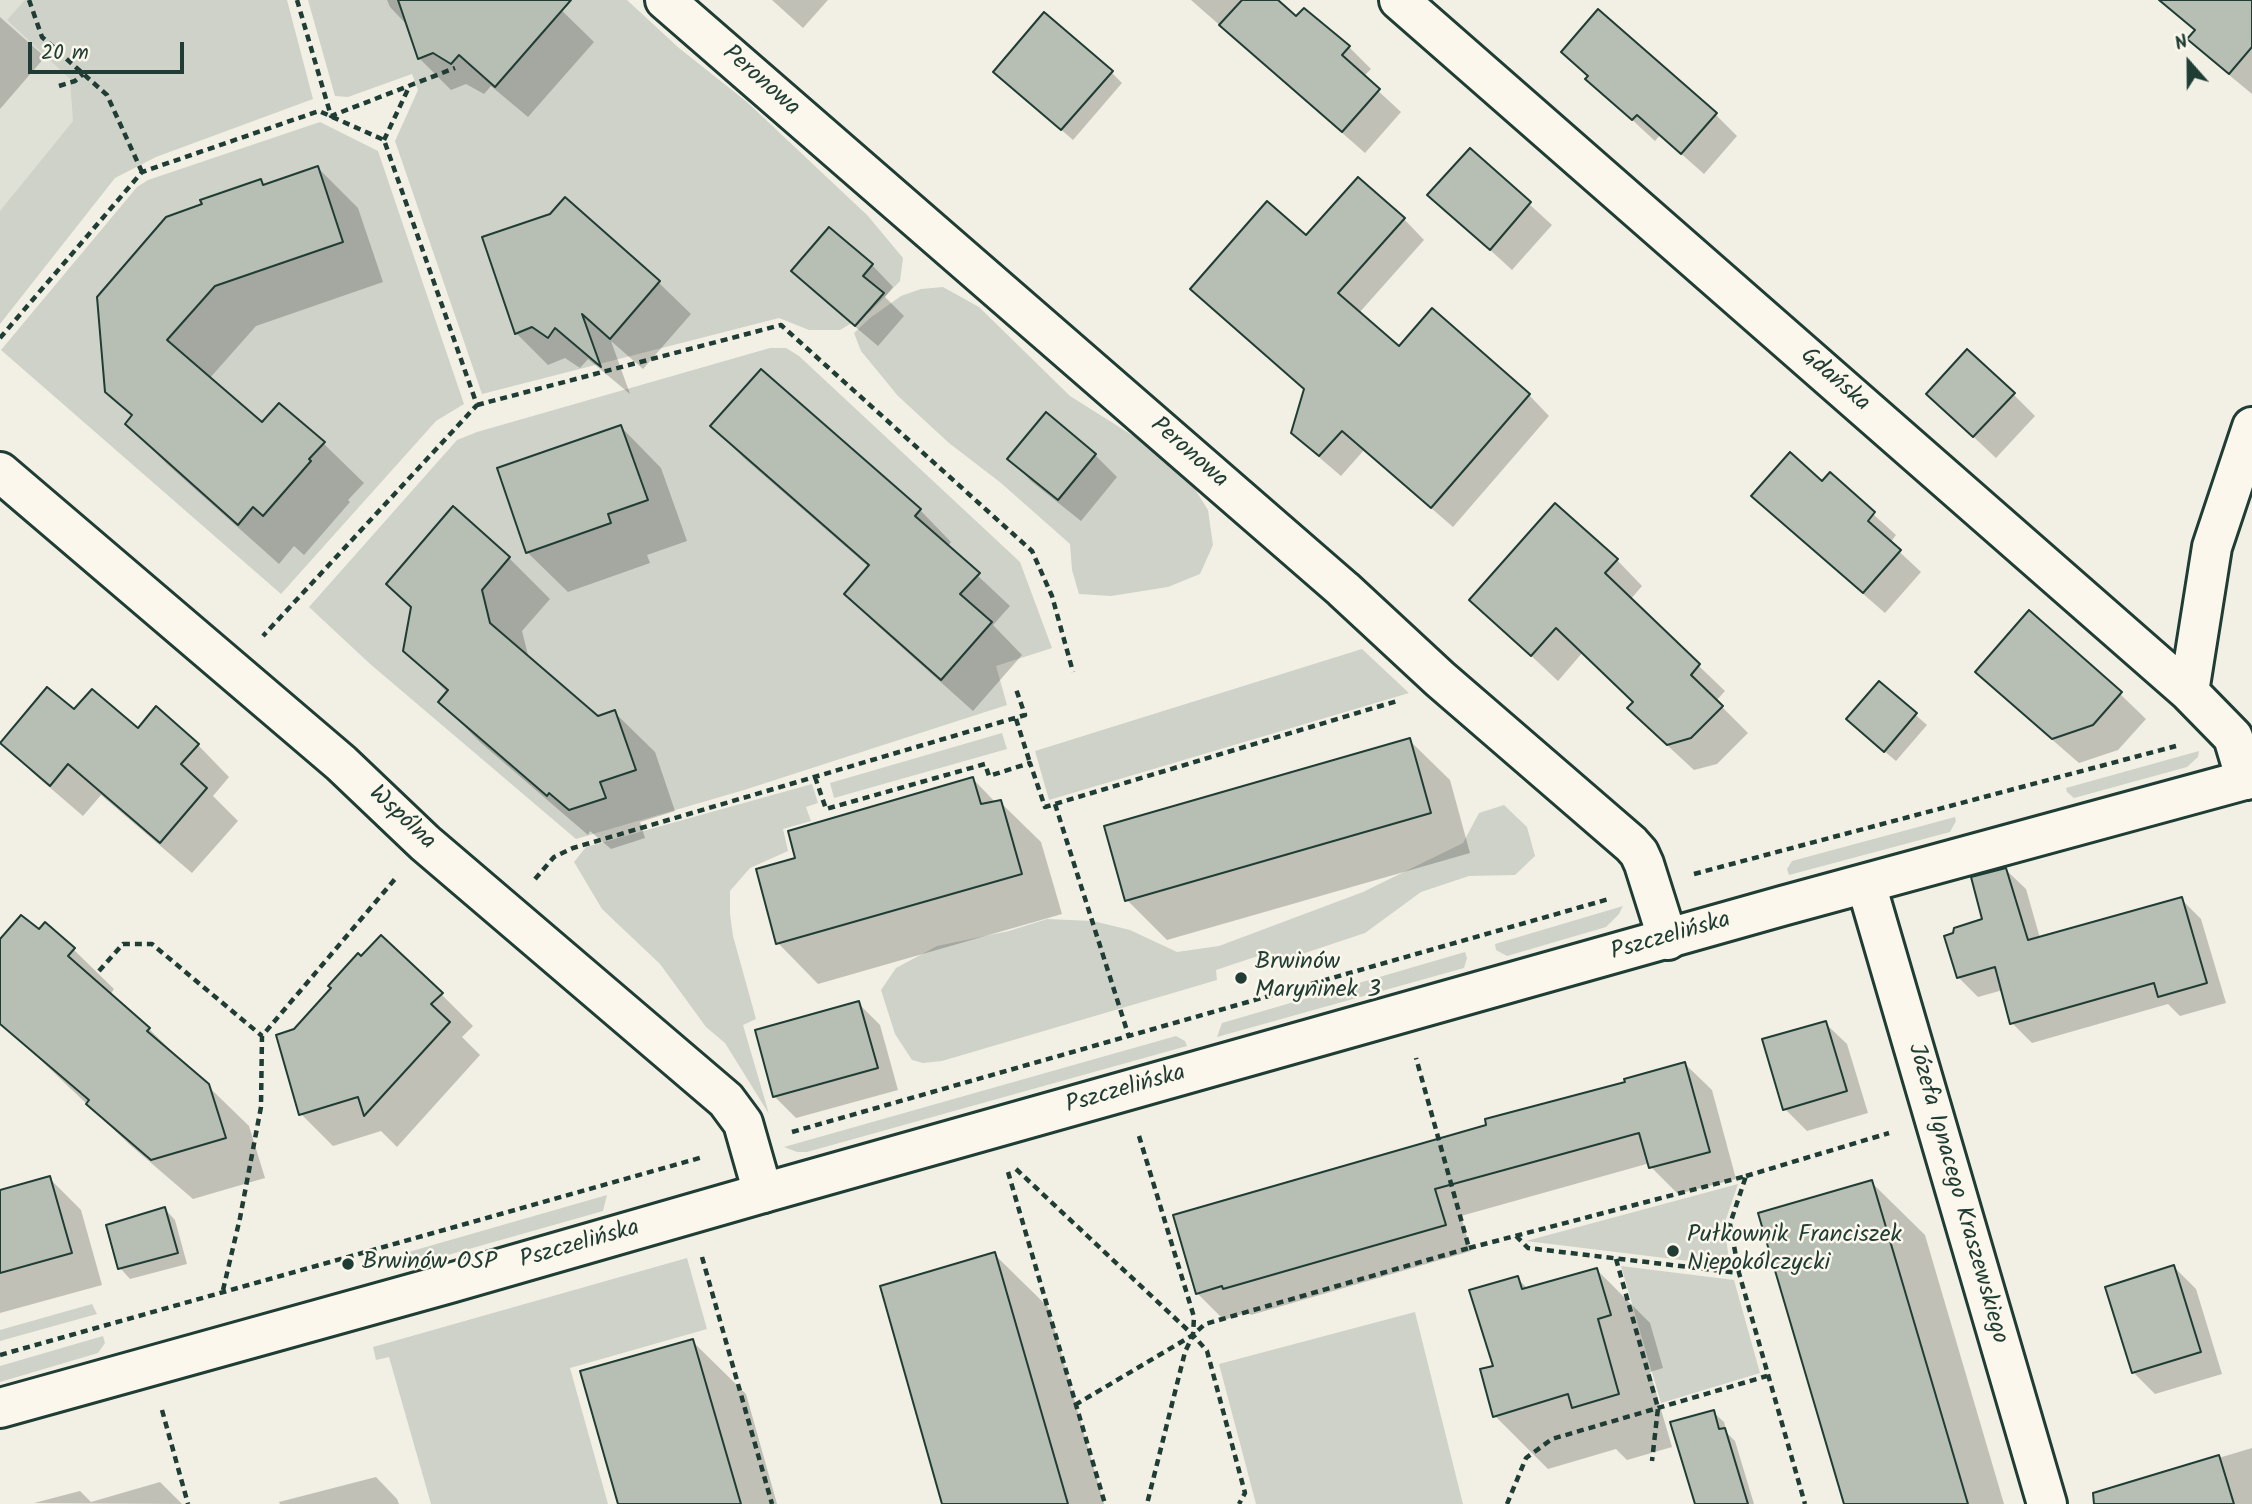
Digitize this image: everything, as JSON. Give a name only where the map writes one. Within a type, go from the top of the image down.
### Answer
[{"type":"street","name":"Peronowa","points":[[664,0],[1332,580],[1440,679],[1631,844],[1644,864],[1668,940]]},
{"type":"street","name":"Gdańska","points":[[1399,0],[2189,692],[2229,731],[2249,779]]},
{"type":"street","points":[[2189,692],[2212,547],[2252,427]]},
{"type":"street","name":"Wspólna","points":[[0,472],[341,763],[425,843],[726,1100],[743,1123],[763,1193]]},
{"type":"street","name":"Pszczelińska","points":[[0,1408],[2249,779]]},
{"type":"street","name":"Józefa Ignacego Kraszewskiego","points":[[1866,884],[2047,1504]]},
{"type":"path","points":[[29,0],[42,37],[107,95],[142,172]]},
{"type":"path","points":[[297,0],[331,116]]},
{"type":"path","points":[[331,116],[455,68]]},
{"type":"path","points":[[60,86],[75,81],[83,74]]},
{"type":"path","points":[[410,85],[384,140],[477,405]]},
{"type":"path","points":[[0,338],[142,172],[319,111],[384,140]]},
{"type":"path","points":[[232,670],[477,405],[781,325],[1031,551],[1052,596],[1073,672]]},
{"type":"path","points":[[530,884],[554,858],[573,848],[1016,719],[1025,715],[1016,689]]},
{"type":"path","points":[[1016,719],[1045,807],[1402,700]]},
{"type":"path","points":[[1689,875],[2185,744]]},
{"type":"path","points":[[815,778],[826,809],[985,764],[989,776],[1030,763]]},
{"type":"path","points":[[1055,804],[1129,1037]]},
{"type":"path","points":[[223,1291],[261,1107],[262,1036],[425,843]]},
{"type":"path","points":[[785,1134],[1614,897]]},
{"type":"path","points":[[99,971],[123,944],[152,944],[262,1036]]},
{"type":"path","points":[[1415,1056],[1469,1248]]},
{"type":"path","points":[[1075,1405],[1193,1335],[1205,1324],[1469,1248],[1746,1176],[1891,1132]]},
{"type":"path","points":[[1139,1136],[1194,1317],[1193,1335],[1185,1352],[1147,1504]]},
{"type":"path","points":[[0,1355],[714,1154]]},
{"type":"path","points":[[1005,1159],[1105,1504]]},
{"type":"path","points":[[1015,1168],[1207,1351],[1245,1493],[1239,1504]]},
{"type":"path","points":[[1746,1176],[1730,1224],[1739,1273],[1805,1504]]},
{"type":"path","points":[[1517,1236],[1528,1248],[1739,1273]]},
{"type":"path","points":[[699,1246],[772,1504]]},
{"type":"path","points":[[1616,1259],[1658,1408],[1652,1461]]},
{"type":"path","points":[[1507,1504],[1526,1458],[1552,1439],[1767,1376]]},
{"type":"path","points":[[162,1408],[188,1504]]},
{"type":"shaded area","points":[[0,0],[194,0],[0,219]]},
{"type":"shaded area","points":[[25,0],[287,0],[313,99],[156,157],[115,178],[0,324],[0,211],[73,121],[70,79],[7,20]]},
{"type":"shaded area","points":[[308,0],[627,0],[679,48],[747,102],[868,216],[903,258],[900,281],[870,312],[840,330],[809,330],[779,318],[482,394],[395,141],[418,90],[412,74],[348,97],[335,96]]},
{"type":"shaded area","points":[[320,122],[378,151],[464,404],[436,421],[281,594],[1,350],[137,187],[148,180]]},
{"type":"shaded area","points":[[943,287],[979,307],[1070,396],[1143,442],[1189,480],[1208,510],[1213,545],[1200,574],[1168,587],[1111,596],[1079,594],[1072,570],[1070,544],[1001,483],[949,443],[898,396],[861,351],[854,333],[901,296],[921,289]]},
{"type":"shaded area","points":[[770,348],[786,348],[799,356],[1020,562],[1052,648],[996,666],[1007,705],[744,790],[576,839],[369,663],[309,607],[457,440]]},
{"type":"shaded area","points":[[1362,649],[1409,693],[1049,800],[1035,751]]},
{"type":"shaded area","points":[[1002,733],[1007,749],[834,798],[830,783]]},
{"type":"shaded area","points":[[2199,751],[2198,757],[2187,767],[2074,798],[2067,792],[2066,788]]},
{"type":"shaded area","points":[[812,784],[818,803],[806,807],[811,821],[783,829],[788,851],[750,868],[730,891],[733,936],[756,1019],[743,1025],[769,1114],[725,1043],[706,1027],[660,964],[602,909],[574,862],[586,847]]},
{"type":"shaded area","points":[[1504,805],[1527,827],[1535,856],[1515,875],[1469,876],[1421,892],[1365,933],[1275,963],[1258,956],[1216,970],[1217,980],[942,1061],[923,1063],[912,1060],[895,1034],[881,990],[896,968],[937,946],[1009,931],[1047,919],[1093,921],[1130,930],[1177,952],[1219,946],[1363,892],[1463,843],[1479,813]]},
{"type":"shaded area","points":[[1955,817],[1956,821],[1950,832],[1789,875],[1787,869],[1792,861]]},
{"type":"shaded area","points":[[1623,906],[1606,927],[1507,956],[1496,950],[1495,944]]},
{"type":"shaded area","points":[[1465,952],[1467,958],[1464,968],[1217,1037],[1222,1023]]},
{"type":"shaded area","points":[[1176,1036],[1185,1041],[1187,1046],[807,1152],[797,1152],[784,1147]]},
{"type":"shaded area","points":[[1738,1184],[1724,1225],[1730,1266],[1526,1241]]},
{"type":"shaded area","points":[[607,1195],[603,1211],[402,1268],[398,1255]]},
{"type":"shaded area","points":[[687,1258],[707,1329],[570,1368],[608,1504],[431,1504],[389,1357],[376,1360],[373,1347]]},
{"type":"shaded area","points":[[1621,1266],[1734,1280],[1760,1373],[1661,1403]]},
{"type":"shaded area","points":[[92,1304],[97,1314],[0,1341],[0,1330]]},
{"type":"shaded area","points":[[1415,1312],[1463,1504],[1256,1504],[1219,1364]]},
{"type":"shaded area","points":[[103,1336],[105,1343],[98,1353],[0,1382],[0,1366]]},
{"type":"building","points":[[398,0],[571,0],[495,87],[459,55],[451,64],[433,53],[418,59]]},
{"type":"building","points":[[1242,0],[1278,0],[1296,16],[1304,8],[1350,46],[1342,55],[1380,89],[1342,132],[1219,25]]},
{"type":"building","points":[[2159,0],[2252,0],[2252,47],[2229,74],[2187,39],[2195,30]]},
{"type":"building","points":[[1598,9],[1717,113],[1681,154],[1637,115],[1632,120],[1585,79],[1588,76],[1561,52]]},
{"type":"building","points":[[1044,12],[1113,71],[1061,130],[993,72]]},
{"type":"building","points":[[1470,148],[1531,202],[1490,250],[1427,195]]},
{"type":"building","points":[[318,166],[343,242],[215,286],[167,340],[262,422],[279,403],[325,442],[263,516],[253,507],[238,525],[125,424],[132,415],[105,392],[97,297],[166,217],[202,204],[200,200],[261,179],[263,185]]},
{"type":"building","points":[[1358,177],[1405,218],[1338,293],[1399,346],[1432,308],[1530,394],[1431,508],[1342,431],[1319,456],[1291,433],[1304,389],[1190,289],[1267,201],[1306,235]]},
{"type":"building","points":[[565,197],[660,281],[610,339],[582,314],[601,367],[555,328],[548,338],[532,327],[515,334],[482,237],[550,214]]},
{"type":"building","points":[[829,227],[873,264],[863,276],[884,293],[855,326],[791,271]]},
{"type":"building","points":[[1967,349],[2015,393],[1973,437],[1926,394]]},
{"type":"building","points":[[761,369],[921,509],[915,516],[980,573],[960,594],[992,622],[941,680],[844,594],[869,565],[710,426]]},
{"type":"building","points":[[1046,412],[1096,454],[1058,500],[1007,459]]},
{"type":"building","points":[[621,425],[648,500],[608,514],[611,523],[526,553],[497,468]]},
{"type":"building","points":[[1790,452],[1822,481],[1830,472],[1875,512],[1868,521],[1901,550],[1863,593],[1751,496]]},
{"type":"building","points":[[1555,503],[1618,559],[1605,573],[1700,664],[1691,675],[1723,706],[1691,738],[1667,745],[1627,708],[1633,702],[1556,628],[1531,656],[1469,600]]},
{"type":"building","points":[[453,506],[510,557],[482,590],[490,623],[598,716],[615,710],[636,770],[600,782],[606,798],[569,810],[549,793],[547,796],[438,702],[448,690],[403,651],[411,607],[386,584]]},
{"type":"building","points":[[2029,610],[2122,692],[2093,725],[2052,739],[1975,672]]},
{"type":"building","points":[[1879,681],[1917,713],[1884,752],[1846,719]]},
{"type":"building","points":[[47,687],[74,709],[92,689],[138,728],[156,706],[199,744],[181,764],[207,788],[160,843],[68,764],[50,786],[0,743]]},
{"type":"building","points":[[1410,738],[1431,813],[1125,901],[1104,826]]},
{"type":"building","points":[[973,777],[981,804],[1001,800],[1022,874],[776,944],[756,869],[795,858],[788,831]]},
{"type":"building","points":[[2006,868],[2028,940],[2182,897],[2207,983],[2158,997],[2154,983],[2010,1024],[1995,967],[1957,978],[1944,936],[1953,933],[1954,928],[1982,919],[1971,877]]},
{"type":"building","points":[[21,915],[39,929],[45,922],[75,948],[68,956],[150,1028],[147,1031],[209,1084],[226,1138],[151,1160],[86,1104],[89,1100],[0,1024],[0,939]]},
{"type":"building","points":[[381,935],[443,993],[431,1004],[450,1022],[364,1116],[358,1097],[299,1115],[276,1035],[294,1029],[358,953],[361,956]]},
{"type":"building","points":[[859,1001],[878,1068],[773,1097],[755,1030]]},
{"type":"building","points":[[1826,1021],[1847,1091],[1783,1110],[1762,1039]]},
{"type":"building","points":[[1685,1062],[1710,1152],[1649,1168],[1639,1133],[1435,1189],[1446,1225],[1223,1289],[1222,1286],[1196,1294],[1173,1215],[1486,1125],[1485,1119],[1625,1082],[1624,1079]]},
{"type":"building","points":[[50,1176],[72,1253],[0,1273],[0,1190]]},
{"type":"building","points":[[1872,1180],[1968,1504],[1844,1504],[1758,1213]]},
{"type":"building","points":[[165,1207],[178,1253],[118,1269],[106,1225]]},
{"type":"building","points":[[995,1252],[1068,1504],[942,1504],[880,1286]]},
{"type":"building","points":[[2174,1265],[2201,1352],[2132,1373],[2105,1287]]},
{"type":"building","points":[[1597,1268],[1611,1315],[1598,1319],[1619,1394],[1572,1408],[1568,1394],[1493,1417],[1480,1369],[1493,1366],[1469,1290],[1518,1276],[1522,1289]]},
{"type":"building","points":[[693,1339],[741,1504],[618,1504],[580,1371]]},
{"type":"building","points":[[1714,1410],[1719,1429],[1725,1428],[1748,1504],[1695,1504],[1670,1422]]},
{"type":"building","points":[[2219,1455],[2234,1504],[2094,1504],[2093,1493]]},
{"type":"place","name":"Brwinów Maryninek 3","points":[[1241,978]]},
{"type":"place","name":"Pułkownik Franciszek Niepokólczycki","points":[[1673,1251]]},
{"type":"place","name":"Brwinów OSP","points":[[348,1264]]}]
